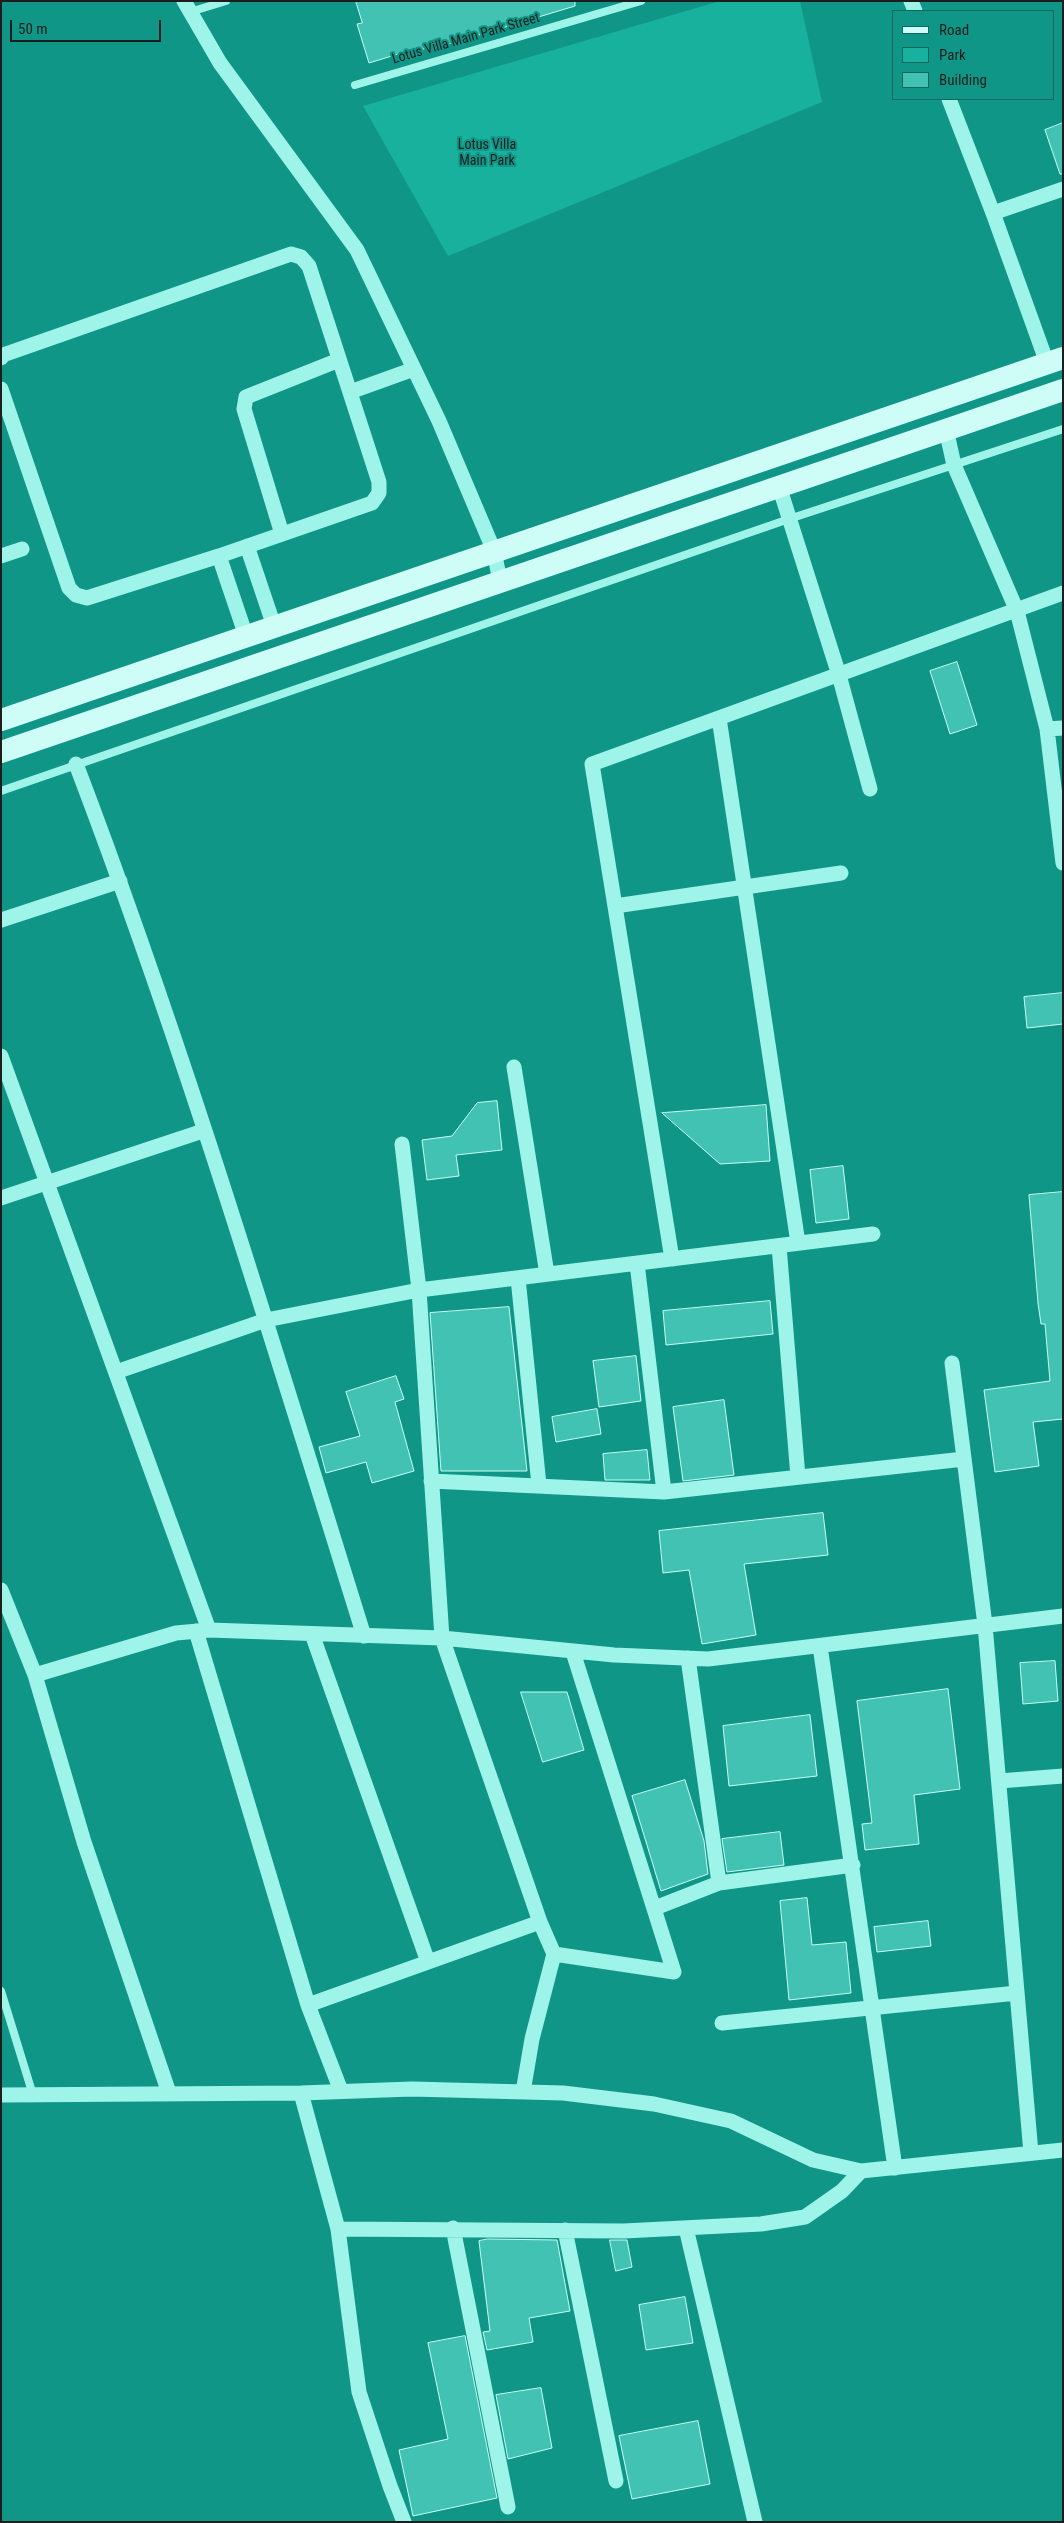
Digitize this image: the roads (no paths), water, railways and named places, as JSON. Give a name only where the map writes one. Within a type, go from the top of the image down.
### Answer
[{"type":"street","points":[[187,6],[220,63],[357,250],[439,421],[494,551],[500,581]]},
{"type":"street","points":[[1,720],[1055,360],[949,100]]},
{"type":"street","points":[[994,213],[1063,189]]},
{"type":"street","points":[[1,358],[3,355],[290,254],[301,257],[309,266],[379,482],[379,493],[372,503],[219,556],[87,598],[76,595],[69,588],[1,390]]},
{"type":"street","points":[[282,534],[244,403],[246,397],[253,393],[339,360]]},
{"type":"street","points":[[350,392],[414,369]]},
{"type":"street","points":[[1,752],[1063,390]]},
{"type":"street","points":[[946,430],[954,464],[1017,611],[1047,729],[1063,863]]},
{"type":"street","points":[[778,486],[839,675],[870,789]]},
{"type":"street","points":[[247,546],[274,626]]},
{"type":"street","points":[[1,556],[22,549]]},
{"type":"street","points":[[219,556],[246,636]]},
{"type":"street","points":[[672,1259],[592,764],[1063,593]]},
{"type":"street","points":[[719,718],[798,1243]]},
{"type":"street","points":[[1047,729],[1063,728]]},
{"type":"street","points":[[76,764],[120,881],[204,1131],[266,1320],[364,1636]]},
{"type":"street","points":[[615,906],[841,873]]},
{"type":"street","points":[[1,920],[120,881]]},
{"type":"street","points":[[1,1056],[116,1372],[203,1631],[308,2005],[341,2091]]},
{"type":"street","points":[[514,1067],[547,1274]]},
{"type":"street","points":[[1,1198],[204,1131]]},
{"type":"street","points":[[402,1144],[419,1290],[442,1638],[540,1922],[554,1954],[532,2039],[523,2092]]},
{"type":"street","points":[[116,1372],[266,1320],[419,1290],[873,1234]]},
{"type":"street","points":[[779,1246],[798,1476]]},
{"type":"street","points":[[637,1263],[664,1492]]},
{"type":"street","points":[[518,1278],[539,1486]]},
{"type":"street","points":[[952,1362],[985,1625],[1031,2153]]},
{"type":"street","points":[[431,1481],[664,1492],[964,1459]]},
{"type":"street","points":[[1,1590],[35,1675],[84,1842],[169,2093]]},
{"type":"street","points":[[35,1675],[176,1633],[203,1631],[442,1638],[573,1652],[708,1659],[1063,1616]]},
{"type":"street","points":[[312,1634],[428,1962]]},
{"type":"street","points":[[820,1646],[853,1865],[895,2168]]},
{"type":"street","points":[[554,1954],[674,1972],[573,1652]]},
{"type":"street","points":[[688,1658],[719,1883]]},
{"type":"street","points":[[999,1781],[1063,1776]]},
{"type":"street","points":[[655,1908],[719,1883],[853,1865]]},
{"type":"street","points":[[308,2005],[540,1922]]},
{"type":"street","points":[[722,2023],[872,2006],[1017,1993]]},
{"type":"street","points":[[1,2095],[301,2093],[412,2089],[563,2093],[654,2104],[731,2121],[813,2160],[861,2171],[1063,2150]]},
{"type":"street","points":[[301,2093],[338,2229],[360,2392],[390,2486],[404,2522]]},
{"type":"street","points":[[338,2229],[453,2228],[565,2230],[686,2228],[761,2224],[805,2217],[842,2192],[861,2171]]},
{"type":"street","points":[[453,2228],[508,2507]]},
{"type":"street","points":[[686,2228],[755,2522]]},
{"type":"street","points":[[565,2230],[616,2481]]},
{"type":"lane","points":[[187,6],[226,1]]},
{"type":"lane","name":"Lotus Villa Main Park Street","points":[[355,85],[641,1]]},
{"type":"lane","points":[[1,791],[789,519],[1063,429]]},
{"type":"lane","points":[[1,1991],[33,2095]]},
{"type":"park label","name":"Lotus Villa Main Park","points":[[487,154]]}]
